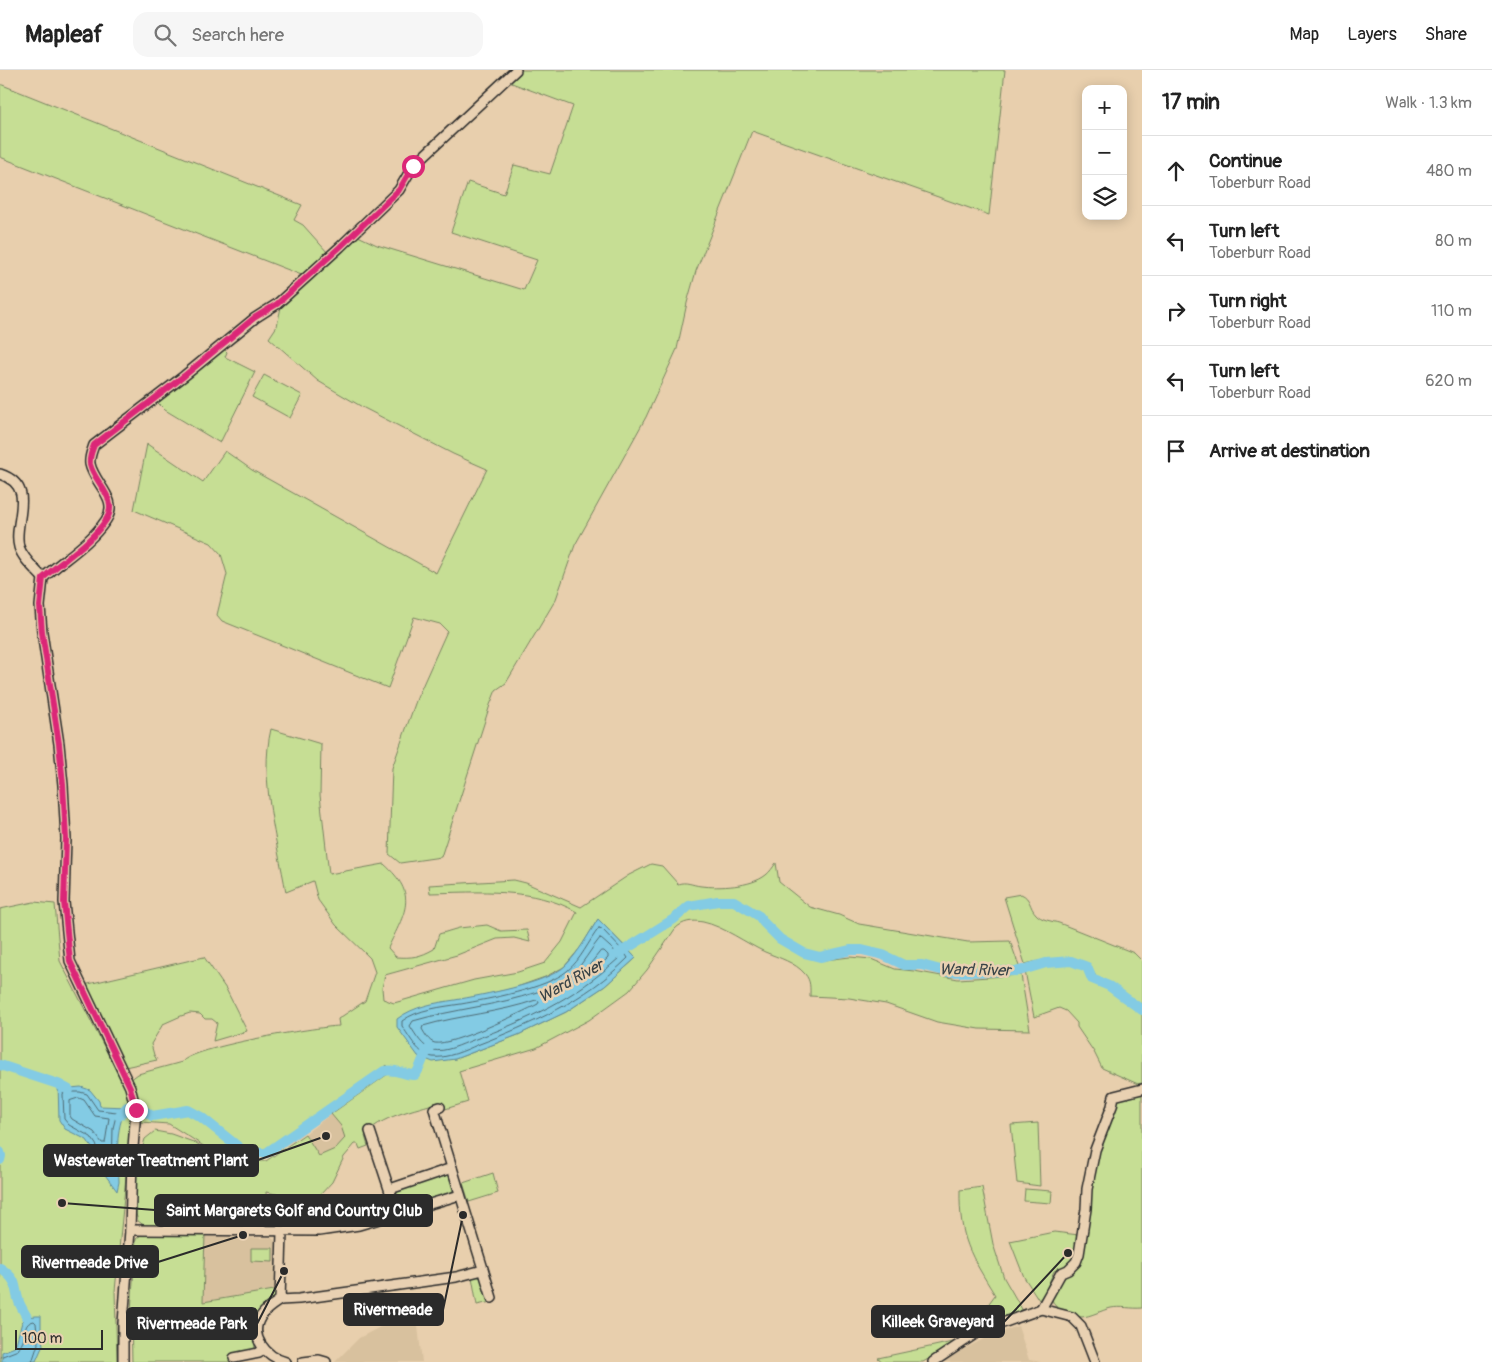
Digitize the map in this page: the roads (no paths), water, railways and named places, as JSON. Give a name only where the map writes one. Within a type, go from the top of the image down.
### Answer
[{"type":"street","points":[[123,1362],[123,1323],[136,1110],[132,1093],[70,961],[64,902],[66,839],[63,784],[59,744],[42,632],[40,606],[43,578],[88,541],[106,520],[110,511],[108,496],[98,482],[90,465],[90,454],[94,445],[184,376],[254,318],[284,298],[399,190],[413,166],[453,131],[516,70]]},
{"type":"street","points":[[0,474],[11,479],[18,486],[22,507],[19,546],[22,554],[43,578]]},
{"type":"street","points":[[1041,1309],[1061,1273],[1068,1270],[1076,1262],[1079,1254],[1087,1189],[1096,1150],[1114,1096],[1142,1090]]},
{"type":"street","points":[[440,1107],[434,1109],[492,1298]]},
{"type":"street","points":[[370,1131],[397,1213]]},
{"type":"street","points":[[390,1190],[452,1168]]},
{"type":"street","points":[[130,1230],[319,1231],[359,1225],[460,1195]]},
{"type":"street","points":[[280,1300],[282,1232]]},
{"type":"street","points":[[286,1362],[263,1349],[258,1338],[258,1324],[262,1315],[280,1300],[456,1277],[483,1270]]},
{"type":"street","points":[[933,1362],[978,1332],[1041,1309],[1072,1317],[1081,1326],[1095,1362]]},
{"type":"street","points":[[238,1355],[259,1354],[263,1349]]},
{"type":"street","points":[[303,1362],[329,1361]]},
{"type":"water","points":[[598,919],[636,958],[605,986],[566,1012],[518,1035],[455,1059],[433,1062],[418,1056],[397,1027],[397,1019],[418,1008],[513,988],[556,972],[565,966],[575,955]]},
{"type":"water","points":[[58,1084],[70,1088],[81,1087],[90,1090],[99,1101],[100,1106],[127,1107],[118,1134],[119,1182],[117,1191],[103,1172],[87,1140],[65,1129],[59,1120]]},
{"type":"water","points":[[41,1316],[43,1345],[36,1361],[2,1362],[2,1352],[15,1347],[22,1322],[27,1317]]},
{"type":"waterway","name":"Ward River","points":[[618,954],[674,919],[689,906],[718,901],[734,901],[759,916],[780,939],[804,953],[820,957],[851,950],[862,950],[883,955],[904,965],[922,965],[948,972],[1019,971],[1046,963],[1071,961],[1087,967],[1092,979],[1109,986],[1142,1010]]},
{"type":"waterway","name":"Ward River","points":[[119,1116],[127,1107],[138,1106],[152,1116],[188,1110],[201,1117],[246,1153],[266,1153],[384,1071],[392,1070],[415,1075],[430,1048]]},
{"type":"waterway","name":"Ward River","points":[[0,1065],[58,1084],[69,1090]]},
{"type":"waterway","points":[[0,1152],[0,1160]]},
{"type":"waterway","points":[[0,1268],[13,1280],[19,1302],[27,1317]]},
{"type":"place","name":"Wastewater Treatment Plant","points":[[326,1136]]},
{"type":"place","name":"Saint Margarets Golf and Country Club","points":[[62,1203]]},
{"type":"place","name":"Rivermeade","points":[[463,1215]]},
{"type":"place","name":"Rivermeade Drive","points":[[243,1235]]},
{"type":"place","name":"Killeek Graveyard","points":[[1068,1253]]},
{"type":"place","name":"Rivermeade Park","points":[[284,1271]]}]
